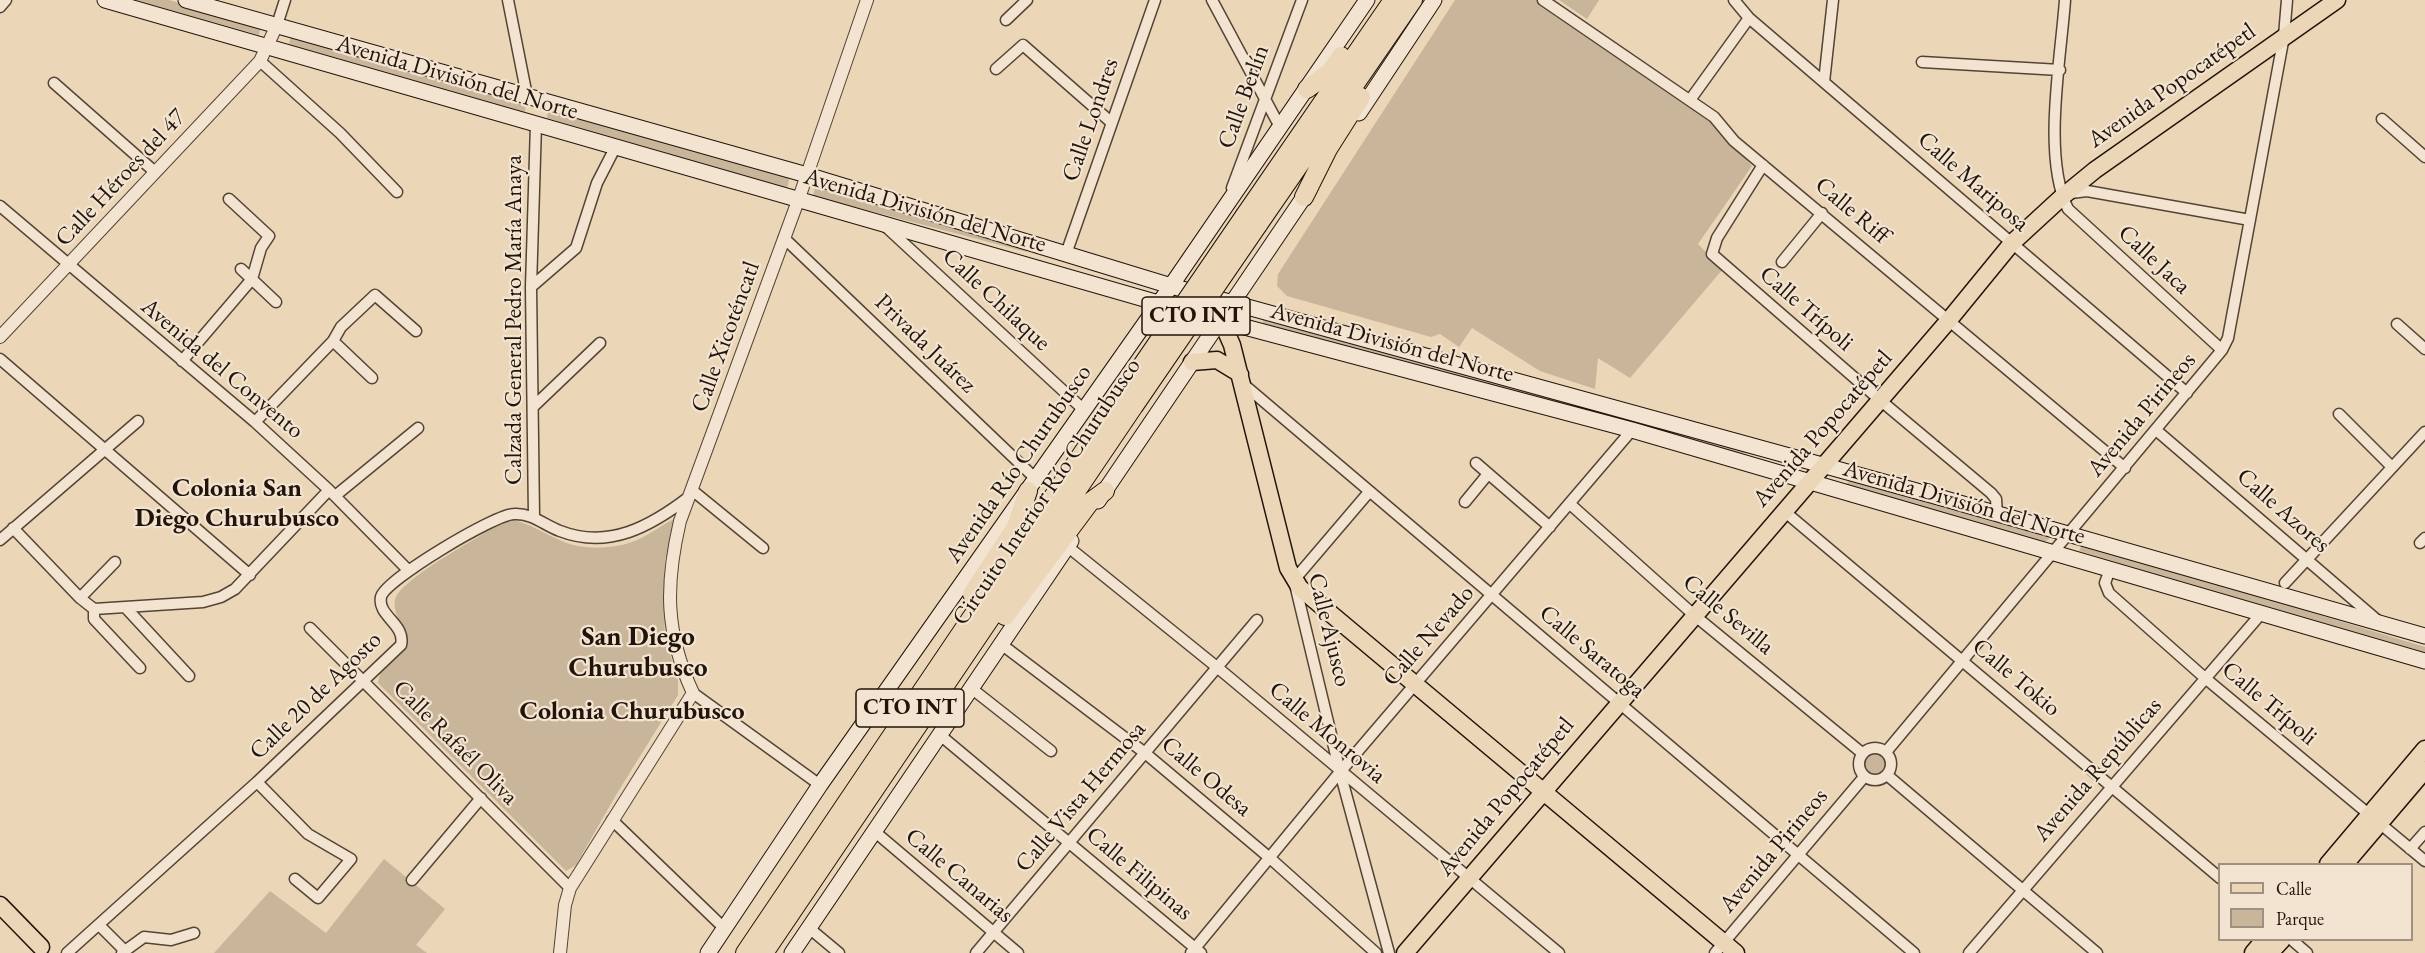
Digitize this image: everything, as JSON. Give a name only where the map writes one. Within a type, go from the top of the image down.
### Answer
[{"type":"highway","points":[[1307,89],[1330,72],[1379,0]]},
{"type":"highway","name":"Circuito Interior Río Churubusco","points":[[1252,220],[1393,0]]},
{"type":"highway","name":"Circuito Interior Río Churubusco","points":[[745,953],[950,649],[1127,401],[1252,220],[1413,0]]},
{"type":"highway","points":[[1304,197],[1328,149],[1385,60],[1391,32]]},
{"type":"highway","name":"Circuito Interior Río Churubusco","points":[[764,953],[930,707],[1127,401]]},
{"type":"highway","points":[[950,649],[954,625],[1016,527],[1032,485]]},
{"type":"highway","points":[[930,707],[967,672],[1090,502],[1105,491]]},
{"type":"main road","name":"Avenida División del Norte","points":[[105,0],[1221,320],[1632,430],[2055,552],[2260,615],[2425,661]]},
{"type":"main road","name":"Avenida División del Norte","points":[[186,0],[807,175],[1171,286],[1823,465],[2425,636]]},
{"type":"main road","name":"Avenida Río Churubusco","points":[[708,953],[820,785],[1160,302],[1367,0]]},
{"type":"main road","name":"CTO INT","points":[[792,953],[1195,359],[1434,0]]},
{"type":"main road","name":"Avenida Popocatépetl","points":[[1405,953],[1949,320],[2012,243],[2095,170],[2337,0]]},
{"type":"main road","points":[[1210,230],[1216,245]]},
{"type":"main road","points":[[1201,243],[1216,245],[1240,260],[1262,259]]},
{"type":"main road","points":[[1240,260],[1248,280]]},
{"type":"main road","name":"Calle Ajusco","points":[[1221,320],[1231,341],[1288,568],[1294,580]]},
{"type":"main road","points":[[1140,330],[1157,329],[1191,343],[1195,359],[1217,360],[1241,379]]},
{"type":"main road","points":[[1727,458],[1734,456],[1783,469],[1788,464],[1783,455]]},
{"type":"main road","points":[[1294,580],[1543,790],[1725,950]]},
{"type":"main road","points":[[2346,863],[2425,749]]},
{"type":"main road","points":[[2329,863],[2425,770]]},
{"type":"main road","points":[[0,905],[45,951]]},
{"type":"main road","points":[[2253,953],[2262,941]]},
{"type":"main road","points":[[2270,953],[2280,941]]},
{"type":"street","points":[[0,7],[6,0]]},
{"type":"street","points":[[508,0],[527,96]]},
{"type":"street","name":"Calle Xicoténcatl","points":[[693,693],[671,635],[671,561],[680,521],[799,198],[867,0]]},
{"type":"street","points":[[1006,20],[1028,0]]},
{"type":"street","name":"Calle Londres","points":[[1066,254],[1155,0]]},
{"type":"street","points":[[1212,0],[1280,127]]},
{"type":"street","name":"Calle Berlín","points":[[1224,209],[1266,103],[1302,0]]},
{"type":"street","name":"Calle Riff","points":[[1543,0],[1714,117],[1734,141],[2125,468]]},
{"type":"street","name":"Calle Mariposa","points":[[1734,0],[1749,18],[2187,393]]},
{"type":"street","points":[[1824,82],[1833,0]]},
{"type":"street","points":[[2065,0],[2055,153],[2062,197],[2087,191],[2250,220]]},
{"type":"street","name":"Avenida Pirineos","points":[[1886,752],[2070,535],[2222,350],[2228,338],[2250,220],[2284,36],[2287,0]]},
{"type":"street","points":[[277,25],[284,1]]},
{"type":"street","points":[[1690,100],[1749,18]]},
{"type":"street","name":"Calle Héroes del 47","points":[[0,337],[260,61],[277,25]]},
{"type":"street","points":[[996,69],[1023,45],[1112,123]]},
{"type":"street","points":[[260,61],[340,133],[397,192]]},
{"type":"street","points":[[1922,62],[2060,70]]},
{"type":"street","points":[[54,83],[155,172]]},
{"type":"street","points":[[2382,119],[2425,157]]},
{"type":"street","name":"Calzada General Pedro María Anaya","points":[[534,516],[531,287],[536,124]]},
{"type":"street","points":[[531,287],[576,248],[597,183],[616,146]]},
{"type":"street","name":"Calle Trípoli","points":[[1763,165],[1717,238],[1712,254],[1990,493],[1998,505],[1997,514]]},
{"type":"street","name":"Calle Jaca","points":[[2062,197],[2068,209],[2222,350]]},
{"type":"street","points":[[182,361],[252,279],[261,248],[268,236],[229,199]]},
{"type":"street","name":"Avenida del Convento","points":[[0,206],[67,266],[255,422],[332,493],[409,571]]},
{"type":"street","points":[[1782,262],[1822,213]]},
{"type":"street","name":"Calle Chilaque","points":[[879,221],[1084,410]]},
{"type":"street","name":"Privada Juárez","points":[[784,238],[1032,485]]},
{"type":"street","points":[[241,269],[276,302]]},
{"type":"street","points":[[255,422],[333,341],[341,327],[375,295],[416,331]]},
{"type":"street","points":[[2397,324],[2425,349]]},
{"type":"street","points":[[333,341],[372,378]]},
{"type":"street","points":[[533,407],[600,343]]},
{"type":"street","points":[[0,359],[250,575]]},
{"type":"street","name":"Calle Saratoga","points":[[1241,379],[1369,492],[1914,953]]},
{"type":"street","points":[[2339,414],[2392,467]]},
{"type":"street","points":[[0,540],[138,421]]},
{"type":"street","points":[[13,528],[80,598],[94,609],[204,602],[228,593],[250,575],[332,493],[418,428]]},
{"type":"street","name":"Calle Nevado","points":[[1195,951],[1341,772],[1632,430]]},
{"type":"street","name":"Calle Azores","points":[[2156,430],[2382,624]]},
{"type":"street","points":[[2285,583],[2425,432]]},
{"type":"street","points":[[1476,463],[1550,527]]},
{"type":"street","points":[[1465,502],[1488,474]]},
{"type":"street","points":[[1294,580],[1369,492]]},
{"type":"street","points":[[691,493],[763,548]]},
{"type":"street","name":"Calle 20 de Agosto","points":[[67,953],[257,782],[400,645],[401,633],[383,609],[381,600],[386,588],[409,571],[500,517],[512,514],[534,516],[547,526],[573,536],[616,536],[646,527],[691,493]]},
{"type":"street","name":"Calle Sevilla","points":[[1570,504],[1694,615],[1862,753]]},
{"type":"street","name":"Calle Tokio","points":[[1784,511],[2218,876]]},
{"type":"street","name":"Calle Monrovia","points":[[1068,546],[1218,668],[1559,953]]},
{"type":"street","points":[[80,598],[115,562]]},
{"type":"street","name":"Calle Trípoli","points":[[2110,569],[2105,583],[2109,593],[2205,678],[2425,861]]},
{"type":"street","name":"Calle Ajusco","points":[[1294,580],[1341,772],[1389,953]]},
{"type":"street","points":[[126,608],[189,676]]},
{"type":"street","points":[[94,609],[94,620],[140,668]]},
{"type":"street","name":"Avenida Repúblicas","points":[[1969,953],[2260,615]]},
{"type":"street","name":"Calle Vista Hermosa","points":[[976,953],[1257,620]]},
{"type":"street","name":"Calle Rafaél Oliva","points":[[310,628],[570,888]]},
{"type":"street","name":"Calle Odesa","points":[[1001,644],[1145,753],[1271,859],[1376,953]]},
{"type":"street","points":[[971,688],[1051,751]]},
{"type":"street","points":[[560,953],[565,905],[570,888],[693,693],[820,785]]},
{"type":"street","name":"Calle Filipinas","points":[[940,735],[1195,951]]},
{"type":"street","points":[[1876,747],[1886,752],[1891,760],[1887,775],[1874,780],[1864,777],[1858,766],[1862,753],[1876,747]]},
{"type":"street","points":[[1887,775],[2097,953]]},
{"type":"street","name":"Avenida Pirineos","points":[[1725,950],[1798,855],[1864,777]]},
{"type":"street","points":[[257,782],[308,834],[351,859],[318,898],[296,879]]},
{"type":"street","points":[[412,880],[481,798]]},
{"type":"street","points":[[612,820],[724,928]]},
{"type":"street","name":"Calle Canarias","points":[[874,831],[1018,953]]},
{"type":"street","points":[[2410,849],[2425,832]]},
{"type":"street","points":[[99,925],[124,952],[144,937],[171,940],[194,933]]},
{"type":"street","points":[[809,928],[838,953]]},
{"type":"street","points":[[2294,941],[2307,953]]},
{"type":"green space","points":[[135,0],[169,0],[261,25],[259,35]]},
{"type":"green space","points":[[1455,0],[1538,0],[1710,119],[1752,166],[1698,244],[1723,269],[1630,378],[1598,358],[1595,389],[1540,371],[1472,328],[1459,347],[1440,334],[1431,337],[1287,296],[1277,286],[1278,274]]},
{"type":"green space","points":[[1559,0],[1599,0],[1587,19]]},
{"type":"green space","points":[[292,32],[526,102],[525,112],[289,44]]},
{"type":"green space","points":[[548,107],[790,176],[787,188],[547,118]]},
{"type":"green space","points":[[816,183],[1019,246],[1027,252],[813,196]]},
{"type":"green space","points":[[1262,317],[1759,455],[1727,451],[1264,326]]},
{"type":"green space","points":[[1851,478],[2052,536],[2044,543],[1844,487]]},
{"type":"green space","points":[[677,518],[680,519],[665,559],[664,610],[665,637],[678,681],[678,695],[576,865],[566,871],[378,683],[380,673],[407,644],[396,611],[395,600],[411,580],[508,519],[530,525],[572,545],[598,548],[632,542]]},
{"type":"green space","points":[[2083,543],[2425,647],[2425,653],[2397,648],[2079,551]]},
{"type":"green space","points":[[1875,753],[1883,756],[1886,764],[1883,772],[1875,775],[1867,772],[1864,764],[1867,756]]},
{"type":"green space","points":[[384,859],[445,909],[416,945],[427,953],[214,953],[270,891],[326,933]]},
{"type":"district","name":"Colonia San Diego Churubusco","points":[[237,504]]},
{"type":"district","name":"San Diego Churubusco","points":[[638,654]]},
{"type":"district","name":"Colonia Churubusco","points":[[632,712]]}]
